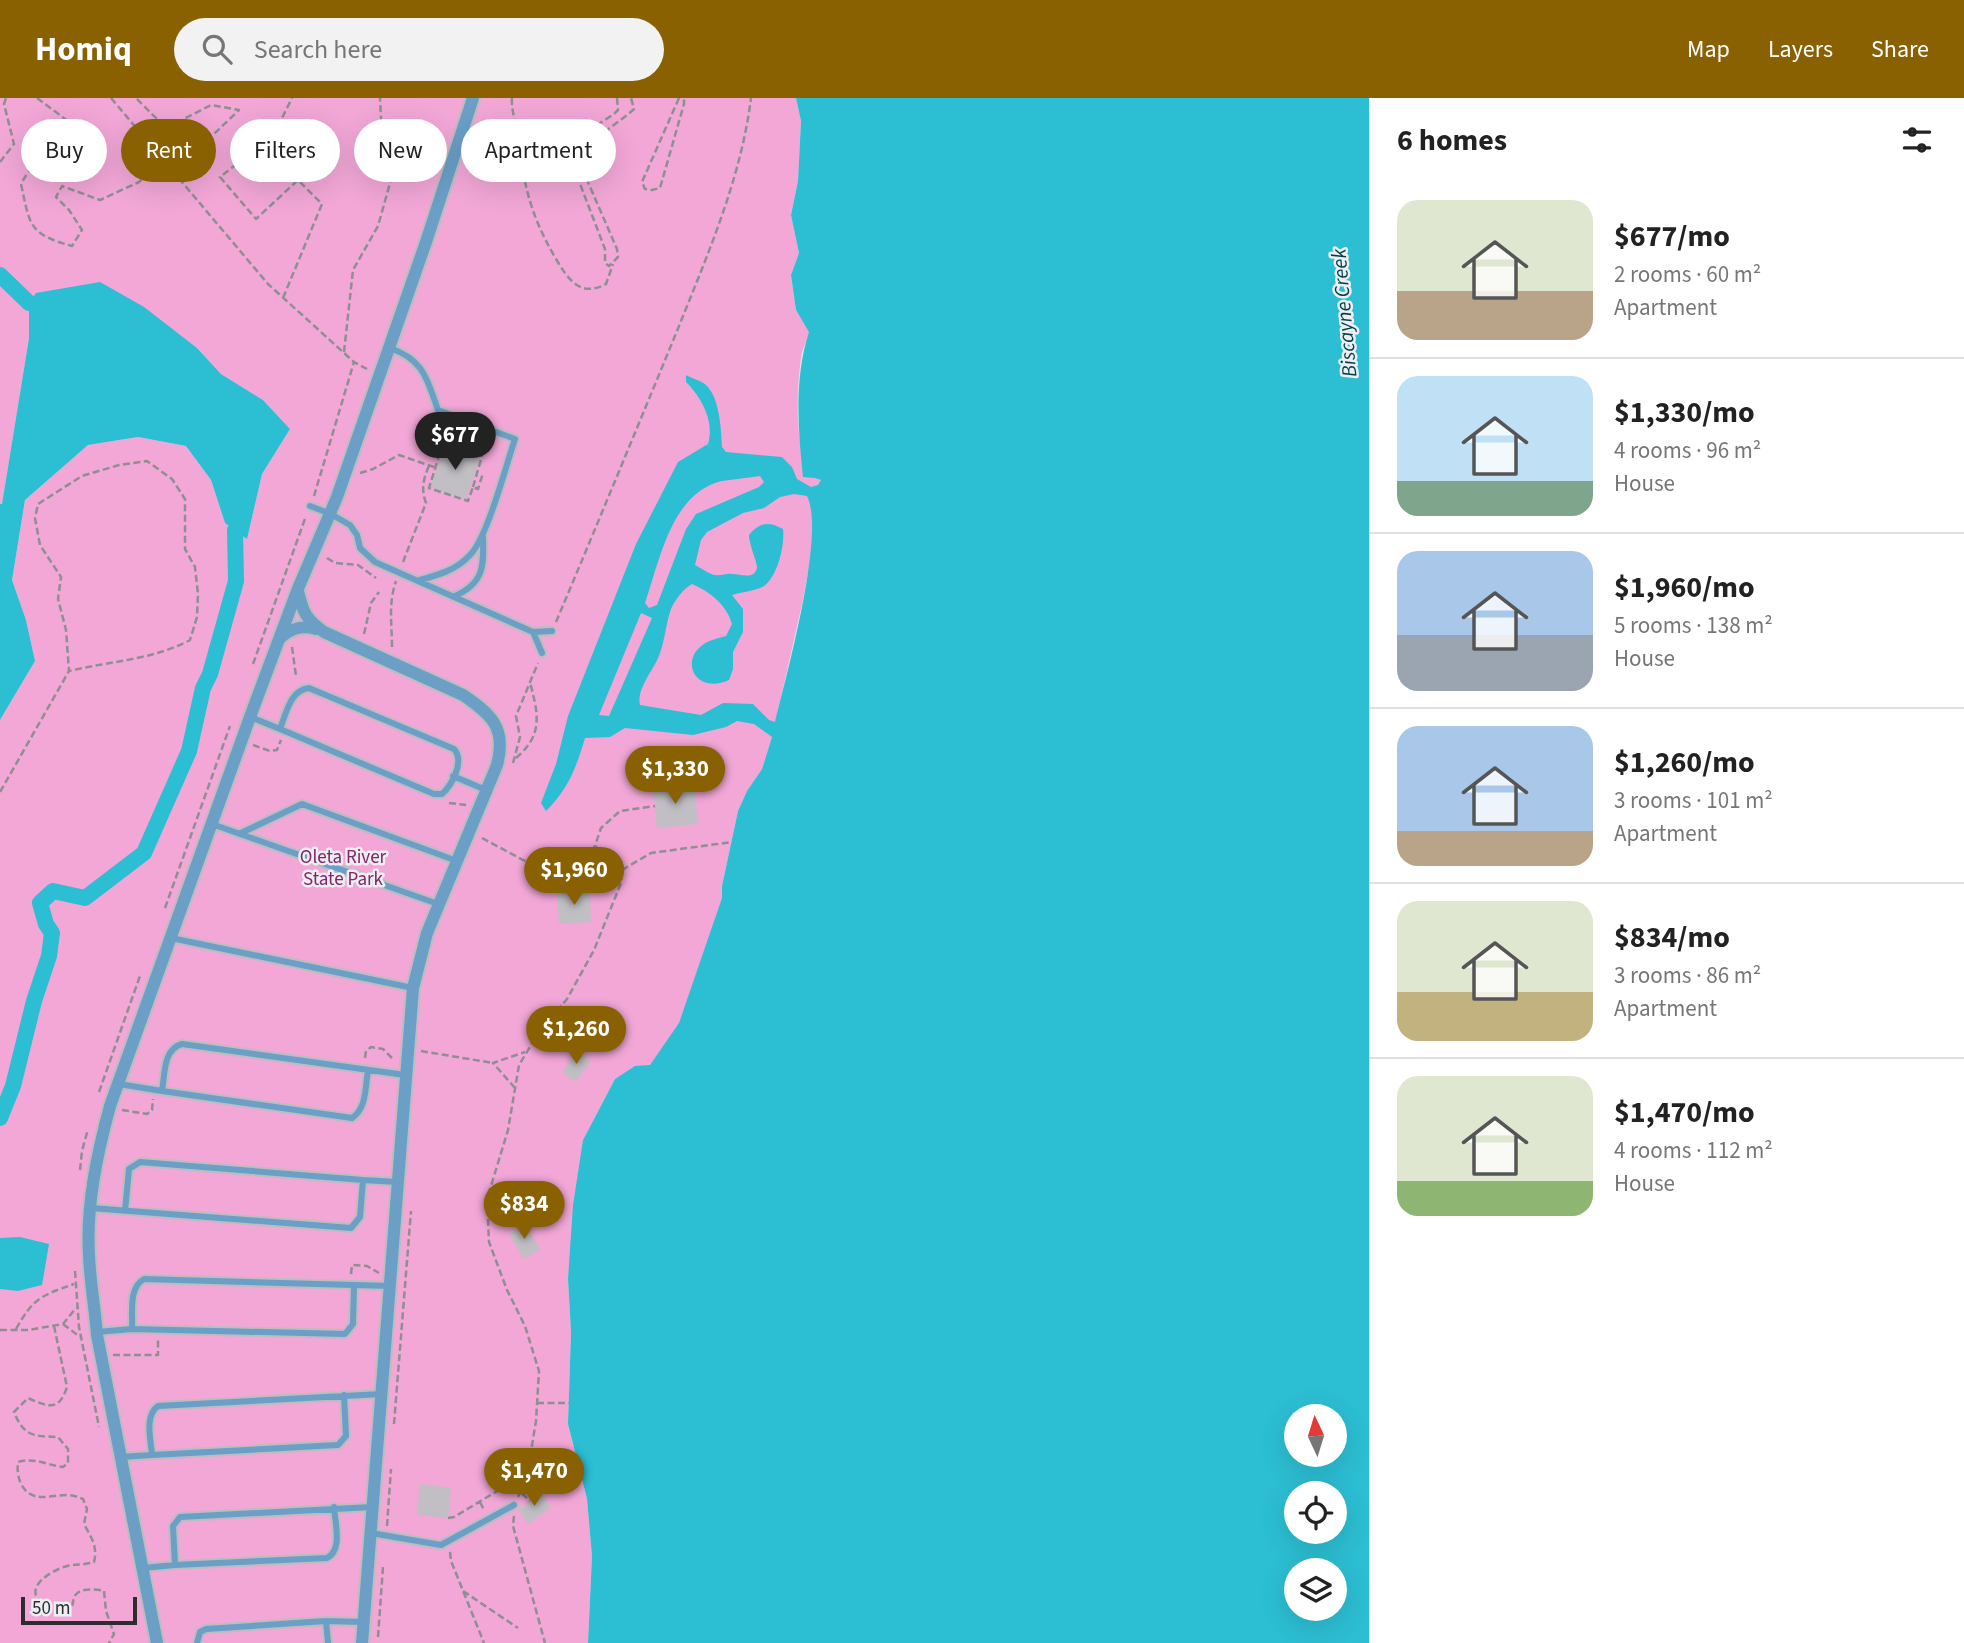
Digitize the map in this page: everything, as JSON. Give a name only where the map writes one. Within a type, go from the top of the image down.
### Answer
[{"type":"street","points":[[157,1643],[97,1334],[92,1290],[89,1252],[91,1208],[103,1132],[250,718],[284,634],[298,591],[331,514],[473,98]]},
{"type":"street","points":[[298,591],[309,622],[323,632]]},
{"type":"street","points":[[284,634],[300,627],[323,632],[463,695],[481,707],[493,720],[498,729],[500,752],[427,933],[413,988],[362,1643]]},
{"type":"lane","points":[[389,347],[407,354],[425,373],[439,410],[515,439],[483,535],[472,555],[458,566],[420,580]]},
{"type":"lane","points":[[310,506],[350,525],[357,535],[360,548],[375,562],[533,632],[552,631]]},
{"type":"lane","points":[[455,596],[474,585],[481,572],[483,535]]},
{"type":"lane","points":[[533,632],[542,653]]},
{"type":"lane","points":[[250,718],[434,794],[442,794],[447,789],[460,761],[454,749],[309,688],[300,689],[294,694],[280,729]]},
{"type":"lane","points":[[453,776],[486,790]]},
{"type":"lane","points":[[241,833],[302,804],[457,861]]},
{"type":"lane","points":[[212,824],[438,904]]},
{"type":"lane","points":[[171,938],[413,988]]},
{"type":"lane","points":[[158,1091],[169,1051],[182,1044],[405,1075]]},
{"type":"lane","points":[[119,1084],[352,1118],[362,1107],[368,1071]]},
{"type":"lane","points":[[125,1210],[129,1169],[140,1163],[397,1182]]},
{"type":"lane","points":[[91,1208],[351,1228],[360,1217],[363,1180]]},
{"type":"lane","points":[[132,1329],[134,1289],[137,1283],[144,1279],[390,1286]]},
{"type":"lane","points":[[97,1334],[132,1329],[159,1329],[345,1334],[353,1324],[354,1286]]},
{"type":"lane","points":[[152,1455],[150,1417],[152,1410],[158,1406],[382,1394]]},
{"type":"lane","points":[[121,1457],[338,1445],[346,1436],[344,1395]]},
{"type":"lane","points":[[370,1533],[441,1545],[514,1505]]},
{"type":"lane","points":[[143,1568],[327,1558],[333,1555],[337,1548],[334,1507]]},
{"type":"lane","points":[[175,1565],[173,1526],[180,1517],[372,1507]]},
{"type":"lane","points":[[326,1621],[328,1643]]},
{"type":"lane","points":[[197,1643],[200,1632],[206,1629],[326,1621],[364,1622]]},
{"type":"path","points":[[0,162],[14,144],[4,104],[6,98]]},
{"type":"path","points":[[37,98],[69,122],[85,139],[78,151],[47,156],[29,169],[21,184],[30,223],[50,240],[72,246],[82,230],[69,210],[56,197],[62,186],[100,200],[139,182]]},
{"type":"path","points":[[111,98],[128,119]]},
{"type":"path","points":[[136,98],[157,119]]},
{"type":"path","points":[[282,298],[323,204],[298,180],[257,219],[220,177],[273,136],[292,98]]},
{"type":"path","points":[[344,353],[353,270],[378,226],[396,162],[380,119],[380,98]]},
{"type":"path","points":[[512,98],[517,145],[531,209],[540,232],[572,283],[590,289],[606,284],[612,264],[618,257],[617,249],[580,164],[589,145],[634,109],[631,98]]},
{"type":"path","points":[[612,264],[609,266],[605,263],[605,249],[567,150],[571,142],[618,110],[617,98]]},
{"type":"path","points":[[679,98],[642,181],[645,189],[660,188],[684,98]]},
{"type":"path","points":[[552,631],[700,272],[726,201],[747,127],[751,98]]},
{"type":"path","points":[[184,119],[211,105],[239,110],[216,132]]},
{"type":"path","points":[[181,182],[282,298],[354,362],[380,376]]},
{"type":"path","points":[[251,669],[310,506],[354,362]]},
{"type":"path","points":[[443,443],[482,456],[468,501],[429,488],[436,468],[443,443]]},
{"type":"path","points":[[347,468],[362,474],[399,455],[436,468]]},
{"type":"path","points":[[0,792],[69,671],[66,630],[58,599],[61,576],[40,545],[35,518],[38,504],[82,476],[119,465],[147,461],[172,479],[186,499],[185,549],[195,567],[198,594],[197,617],[190,640],[168,652],[69,671]]},
{"type":"path","points":[[473,487],[478,489],[483,473]]},
{"type":"path","points":[[315,552],[335,563],[358,565],[376,578]]},
{"type":"path","points":[[361,648],[371,603],[379,592]]},
{"type":"path","points":[[284,634],[296,676]]},
{"type":"path","points":[[510,771],[520,737],[516,716],[542,653]]},
{"type":"path","points":[[515,758],[528,747],[535,736],[537,723],[530,682]]},
{"type":"path","points":[[163,913],[231,725]]},
{"type":"path","points":[[247,743],[270,751],[277,750],[281,739],[280,729]]},
{"type":"path","points":[[442,794],[450,804],[460,803],[473,807]]},
{"type":"path","points":[[569,873],[595,846],[601,828],[620,811],[655,806]]},
{"type":"path","points":[[469,832],[507,849],[523,860],[569,873]]},
{"type":"path","points":[[622,870],[651,853],[732,842]]},
{"type":"path","points":[[545,1643],[513,1526],[514,1505],[527,1476],[539,1371],[525,1326],[507,1290],[489,1242],[487,1199],[508,1130],[519,1065],[539,1032],[567,999],[594,950],[621,883],[622,870],[595,846]]},
{"type":"path","points":[[569,873],[574,892]]},
{"type":"path","points":[[96,1101],[141,974]]},
{"type":"path","points":[[368,1071],[366,1051],[371,1047],[383,1049],[397,1061]]},
{"type":"path","points":[[407,1048],[494,1063],[527,1051]]},
{"type":"path","points":[[494,1063],[515,1088]]},
{"type":"path","points":[[116,1108],[147,1114],[152,1110],[158,1091]]},
{"type":"path","points":[[79,1177],[89,1126]]},
{"type":"path","points":[[394,1428],[412,1202]]},
{"type":"path","points":[[75,1261],[74,1284],[81,1338],[100,1429]]},
{"type":"path","points":[[352,1265],[367,1266],[382,1274]]},
{"type":"path","points":[[16,1330],[31,1304],[46,1294],[74,1284]]},
{"type":"path","points":[[0,1330],[63,1324],[92,1290]]},
{"type":"path","points":[[63,1324],[81,1338]]},
{"type":"path","points":[[54,1325],[67,1387],[65,1395],[58,1404],[50,1406],[28,1398],[14,1412],[19,1424],[27,1432],[39,1437],[58,1437],[68,1449],[68,1463],[63,1467],[26,1460],[18,1462],[17,1469],[25,1490],[33,1497],[65,1495],[83,1499],[86,1510],[83,1524],[95,1543],[96,1554],[94,1562],[67,1566],[48,1575],[39,1583],[37,1598],[46,1607],[61,1612],[71,1609],[79,1592],[96,1589],[104,1591],[106,1611],[114,1634],[109,1643]]},
{"type":"path","points":[[106,1355],[158,1355],[159,1329]]},
{"type":"path","points":[[81,1338],[97,1334]]},
{"type":"path","points":[[537,1403],[569,1403]]},
{"type":"path","points":[[386,1536],[391,1465]]},
{"type":"path","points":[[448,1518],[504,1488],[511,1487],[520,1491],[530,1502]]},
{"type":"path","points":[[480,1502],[489,1519]]},
{"type":"path","points":[[459,1546],[449,1552],[451,1562],[484,1643]]},
{"type":"path","points":[[377,1643],[384,1562]]},
{"type":"path","points":[[463,1591],[518,1628]]},
{"type":"green space","name":"Oleta River State Park","points":[[0,98],[796,98],[801,121],[798,181],[791,215],[799,253],[791,275],[796,310],[810,332],[801,358],[798,425],[805,460],[811,472],[821,480],[811,504],[814,519],[810,563],[772,737],[762,769],[747,791],[738,811],[722,886],[722,898],[679,1024],[650,1066],[615,1079],[583,1140],[568,1279],[571,1332],[568,1424],[587,1499],[592,1556],[588,1643],[0,1643],[0,720],[35,661],[26,620],[12,580],[25,500],[88,445],[138,437],[186,446],[211,480],[225,523],[247,538],[262,474],[290,429],[263,400],[221,374],[197,348],[176,333],[29,303],[29,338],[0,517]]},
{"type":"water","name":"Biscayne Creek","points":[[796,98],[1369,98],[1369,1643],[588,1643],[592,1556],[587,1499],[568,1424],[571,1332],[568,1279],[573,1205],[583,1140],[615,1079],[635,1066],[650,1065],[679,1023],[722,898],[722,886],[738,811],[747,791],[762,769],[772,737],[754,724],[737,721],[726,727],[693,735],[625,728],[610,737],[585,738],[575,768],[561,794],[546,811],[541,803],[556,764],[568,716],[636,544],[678,462],[708,444],[708,418],[697,395],[686,382],[686,375],[704,384],[711,391],[719,414],[722,447],[726,452],[782,457],[792,467],[797,479],[811,487],[818,485],[821,480],[803,477],[800,441],[799,385],[809,332],[796,310],[791,275],[799,253],[791,215],[798,181],[801,121]],"holes":[[[760,476],[764,482],[759,487],[696,514],[686,529],[657,605],[649,608],[645,603],[670,530],[691,499],[705,488],[722,481]],[[794,494],[807,496],[812,514],[812,541],[802,606],[775,722],[769,720],[753,704],[723,703],[701,715],[640,705],[643,685],[658,659],[671,609],[685,589],[692,584],[716,600],[726,611],[732,624],[726,636],[706,643],[697,651],[693,658],[694,674],[707,683],[729,680],[733,669],[733,652],[743,632],[743,609],[732,595],[761,588],[769,581],[780,559],[783,529],[765,524],[749,535],[757,568],[753,574],[747,576],[715,575],[695,565],[701,540],[707,532],[743,513],[764,508],[780,497]],[[641,613],[652,618],[609,716],[599,715]]]},
{"type":"water","points":[[100,282],[144,307],[197,348],[221,374],[263,400],[290,429],[262,474],[247,539],[225,523],[211,480],[186,446],[138,437],[88,445],[25,500],[12,580],[26,620],[35,661],[0,720],[0,504],[29,338],[29,303],[36,293]]},
{"type":"water","points":[[20,1237],[49,1244],[42,1285],[18,1291],[0,1289],[0,1238]]},
{"type":"building","points":[[445,445],[480,457],[466,499],[430,487]]},
{"type":"building","points":[[694,784],[698,824],[657,828],[653,787]]},
{"type":"building","points":[[590,891],[591,922],[559,924],[557,893]]},
{"type":"building","points":[[577,1051],[591,1061],[575,1082],[562,1072]]},
{"type":"building","points":[[525,1224],[540,1249],[524,1259],[509,1234]]},
{"type":"building","points":[[420,1484],[451,1488],[448,1518],[417,1515]]},
{"type":"building","points":[[541,1493],[551,1507],[528,1524],[518,1510]]},
{"type":"waterway","points":[[0,275],[29,303]]},
{"type":"waterway","points":[[0,1118],[13,1086],[34,1001],[49,956],[52,933],[46,924],[40,903],[53,891],[85,898],[144,853],[189,751],[203,688],[210,674],[236,581],[235,530]]}]
